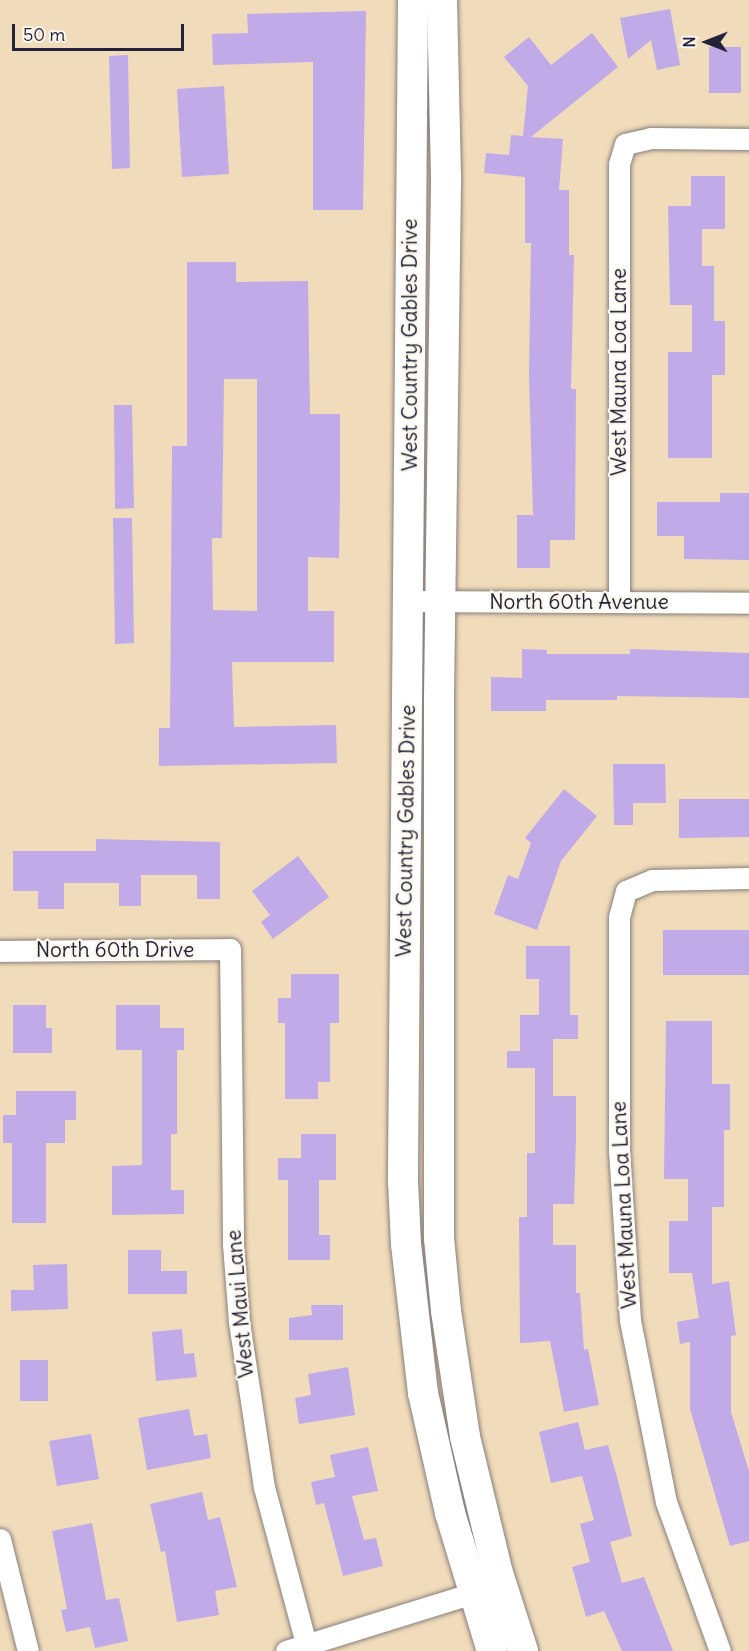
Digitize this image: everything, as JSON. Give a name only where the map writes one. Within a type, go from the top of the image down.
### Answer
[{"type":"street","name":"West Country Gables Drive","points":[[413,0],[403,1104],[406,1244],[426,1404],[472,1594],[492,1651]]},
{"type":"street","name":"West Country Gables Drive","points":[[442,0],[446,183],[441,601],[439,1238],[465,1437],[501,1585],[523,1651]]},
{"type":"street","name":"West Mauna Loa Lane","points":[[619,602],[619,164],[625,144],[650,138],[749,139]]},
{"type":"street","name":"North 60th Avenue","points":[[409,601],[749,603]]},
{"type":"street","name":"West Mauna Loa Lane","points":[[720,1651],[666,1502],[630,1320],[619,1152],[619,917],[626,891],[652,880],[749,878]]},
{"type":"street","name":"North 60th Drive","points":[[0,951],[230,950]]},
{"type":"street","name":"West Maui Lane","points":[[230,950],[232,1244],[239,1322],[264,1487],[300,1649]]},
{"type":"street","points":[[0,1539],[28,1651]]},
{"type":"street","points":[[300,1649],[501,1585]]},
{"type":"building","points":[[670,9],[680,65],[657,70],[651,40],[628,59],[620,18]]},
{"type":"building","points":[[366,11],[363,210],[313,210],[313,62],[213,65],[212,34],[248,33],[247,14]]},
{"type":"building","points":[[592,33],[618,67],[531,137],[563,139],[559,190],[569,190],[569,255],[574,255],[571,389],[576,389],[575,540],[550,540],[550,568],[517,568],[517,515],[533,515],[529,375],[531,243],[525,243],[525,177],[484,173],[486,153],[509,155],[511,135],[523,136],[528,86],[504,57],[529,37],[551,65]]},
{"type":"building","points":[[709,47],[741,47],[741,93],[709,93]]},
{"type":"building","points":[[128,55],[130,168],[112,169],[109,56]]},
{"type":"building","points":[[224,86],[229,174],[182,177],[177,89]]},
{"type":"building","points":[[691,176],[725,176],[725,229],[702,229],[702,266],[714,266],[714,321],[725,321],[725,375],[712,375],[712,458],[668,458],[668,352],[692,352],[692,305],[670,305],[668,206],[691,206]]},
{"type":"building","points":[[187,262],[236,262],[236,282],[308,281],[310,414],[340,414],[339,558],[308,557],[308,611],[334,611],[334,662],[232,662],[234,727],[336,725],[337,763],[159,766],[159,728],[170,728],[172,446],[187,446]],"holes":[[[224,379],[257,379],[257,611],[213,610],[212,538],[222,538]]]},
{"type":"building","points":[[114,405],[132,405],[134,508],[115,509]]},
{"type":"building","points":[[720,493],[749,493],[749,560],[684,559],[684,536],[657,536],[657,502],[720,502]]},
{"type":"building","points":[[113,518],[132,518],[134,643],[115,644]]},
{"type":"building","points":[[522,649],[547,650],[547,654],[630,654],[630,649],[749,653],[749,698],[617,696],[617,700],[546,700],[546,711],[491,711],[491,677],[522,678]]},
{"type":"building","points":[[613,764],[665,764],[666,803],[633,803],[633,825],[614,825]]},
{"type":"building","points":[[564,789],[597,816],[561,861],[537,930],[494,914],[508,875],[518,879],[531,843],[525,838]]},
{"type":"building","points":[[679,799],[749,799],[749,837],[679,838]]},
{"type":"building","points":[[96,839],[220,842],[220,899],[197,899],[197,875],[141,875],[141,906],[119,906],[119,883],[64,883],[64,909],[38,909],[38,891],[13,891],[13,851],[96,851]]},
{"type":"building","points":[[298,856],[329,897],[273,939],[261,922],[270,915],[252,891]]},
{"type":"building","points":[[663,930],[749,930],[749,975],[663,975]]},
{"type":"building","points":[[526,946],[570,946],[570,1015],[578,1015],[578,1039],[553,1039],[553,1096],[576,1096],[576,1138],[574,1204],[553,1204],[553,1245],[576,1245],[576,1293],[580,1293],[584,1350],[588,1349],[599,1405],[564,1412],[550,1341],[520,1343],[519,1217],[527,1217],[527,1153],[535,1153],[535,1068],[507,1068],[507,1051],[520,1051],[520,1015],[539,1015],[539,979],[526,979]]},
{"type":"building","points":[[291,974],[339,974],[339,1023],[330,1023],[330,1082],[318,1082],[318,1099],[285,1099],[285,1023],[278,1023],[278,998],[291,998]]},
{"type":"building","points":[[13,1005],[46,1005],[46,1028],[52,1028],[52,1053],[13,1053]]},
{"type":"building","points":[[116,1005],[160,1005],[160,1028],[184,1028],[184,1050],[177,1050],[177,1134],[171,1134],[171,1190],[184,1190],[184,1214],[112,1215],[112,1166],[142,1165],[142,1050],[116,1050]]},
{"type":"building","points":[[666,1021],[712,1021],[712,1084],[730,1084],[730,1130],[724,1130],[724,1207],[712,1207],[712,1284],[729,1281],[736,1335],[731,1336],[731,1412],[749,1471],[749,1541],[730,1546],[690,1409],[690,1342],[680,1344],[677,1322],[699,1318],[692,1273],[669,1273],[669,1221],[688,1221],[688,1179],[664,1179]]},
{"type":"building","points":[[16,1091],[76,1091],[76,1120],[65,1120],[65,1143],[46,1143],[46,1223],[12,1223],[12,1143],[3,1143],[3,1115],[16,1115]]},
{"type":"building","points":[[301,1134],[336,1134],[336,1180],[319,1180],[319,1235],[330,1235],[330,1260],[288,1260],[288,1180],[278,1180],[278,1158],[301,1158]]},
{"type":"building","points":[[128,1250],[161,1250],[161,1271],[187,1271],[187,1294],[128,1294]]},
{"type":"building","points":[[67,1264],[68,1309],[11,1311],[11,1290],[34,1290],[33,1265]]},
{"type":"building","points":[[311,1305],[343,1305],[343,1340],[289,1340],[289,1318],[312,1315]]},
{"type":"building","points":[[182,1329],[184,1354],[194,1353],[197,1377],[156,1381],[152,1332]]},
{"type":"building","points":[[20,1360],[48,1360],[48,1401],[20,1401]]},
{"type":"building","points":[[348,1367],[355,1415],[299,1424],[295,1398],[311,1395],[308,1374]]},
{"type":"building","points":[[189,1409],[194,1436],[207,1434],[211,1458],[147,1470],[138,1418]]},
{"type":"building","points":[[578,1422],[585,1450],[608,1445],[617,1477],[632,1536],[610,1542],[622,1583],[644,1577],[673,1651],[622,1651],[604,1611],[586,1617],[572,1567],[590,1562],[580,1524],[594,1520],[582,1476],[551,1483],[539,1432]]},
{"type":"building","points":[[91,1434],[99,1479],[57,1486],[49,1441]]},
{"type":"building","points":[[368,1447],[378,1491],[352,1496],[364,1540],[376,1538],[383,1566],[343,1576],[324,1503],[316,1505],[311,1482],[335,1477],[330,1455]]},
{"type":"building","points":[[202,1492],[208,1520],[220,1517],[237,1587],[215,1591],[219,1615],[177,1622],[165,1551],[161,1552],[150,1504]]},
{"type":"building","points":[[92,1523],[106,1600],[119,1598],[128,1641],[95,1648],[90,1627],[66,1632],[61,1610],[67,1609],[52,1531]]}]
